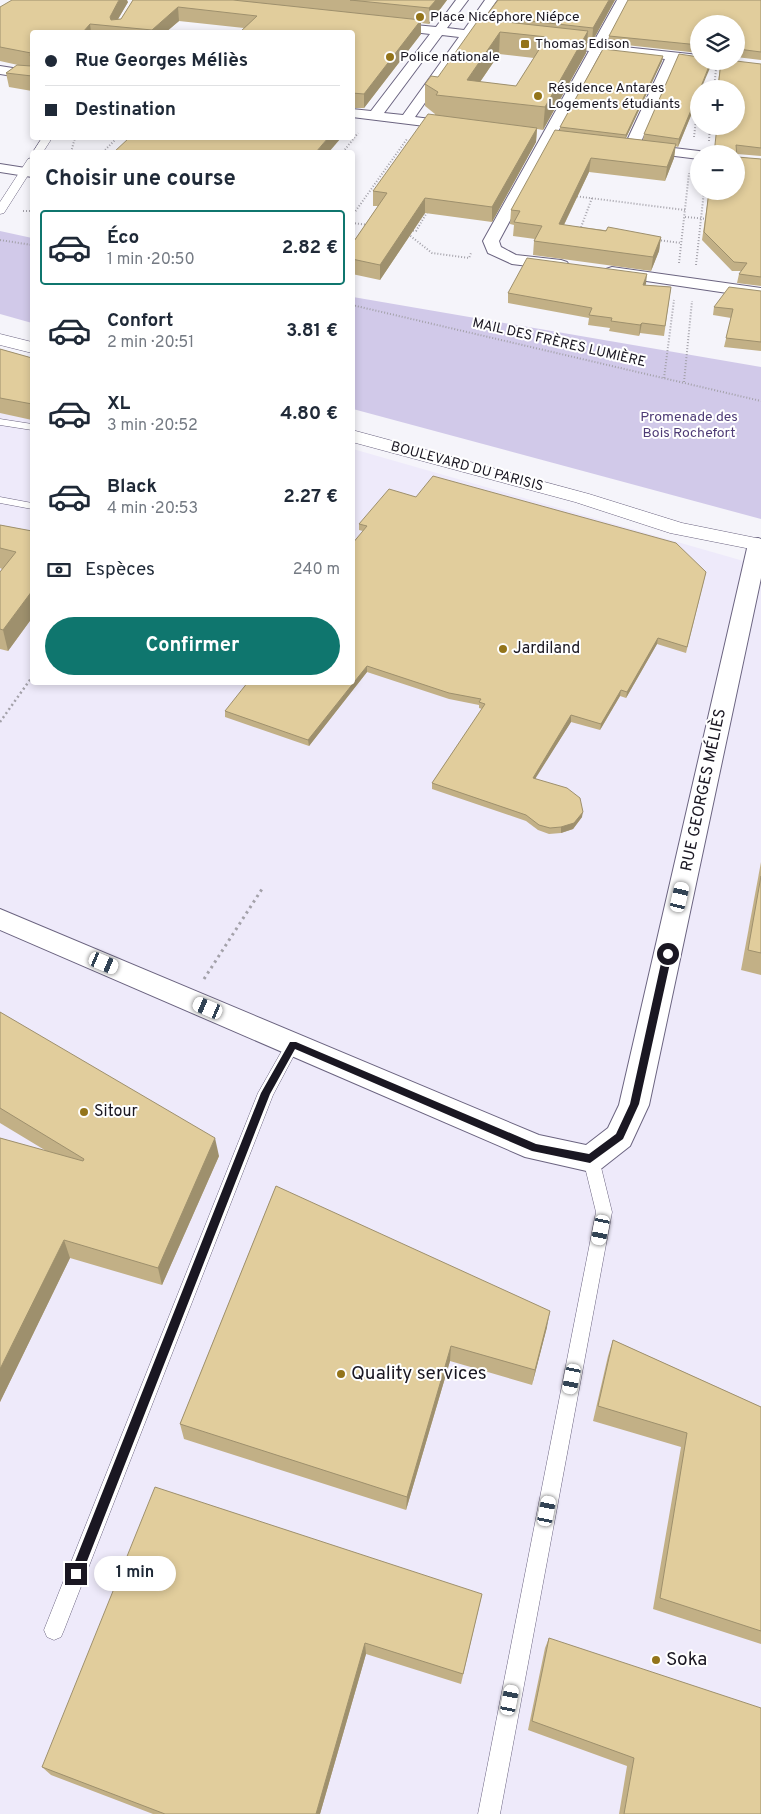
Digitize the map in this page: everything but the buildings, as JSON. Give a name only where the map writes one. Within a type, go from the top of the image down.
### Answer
[{"type":"street","points":[[375,116],[462,0]]},
{"type":"street","points":[[409,126],[467,34],[492,0]]},
{"type":"street","points":[[581,268],[512,259],[494,250],[491,241],[554,138],[595,48],[623,0]]},
{"type":"street","points":[[376,24],[514,39]]},
{"type":"street","points":[[570,45],[690,58]]},
{"type":"street","points":[[631,147],[673,56]]},
{"type":"street","points":[[0,70],[30,75]]},
{"type":"street","points":[[355,113],[375,116],[409,126],[471,128]]},
{"type":"street","points":[[529,135],[554,138]]},
{"type":"street","points":[[613,145],[690,154]]},
{"type":"street","points":[[0,168],[30,169]]},
{"type":"street","points":[[0,211],[30,169]]},
{"type":"street","points":[[600,270],[761,293]]},
{"type":"street","points":[[0,339],[30,347]]},
{"type":"street","name":"BOULEVARD DU PARISIS","points":[[355,437],[582,498],[678,528],[759,544]]},
{"type":"street","name":"RUE GEORGES MÉLIÈS","points":[[590,1159],[619,1137],[634,1104],[759,544]]},
{"type":"street","points":[[0,919],[536,1148],[590,1159]]},
{"type":"lane","points":[[0,422],[30,427]]},
{"type":"lane","points":[[0,500],[30,506]]},
{"type":"lane","points":[[54,1630],[266,1093],[293,1044]]},
{"type":"lane","points":[[489,1814],[604,1212],[590,1159]]},
{"type":"path","points":[[355,211],[409,126]]},
{"type":"path","points":[[105,150],[115,140]]},
{"type":"path","points":[[684,382],[693,292],[678,272],[690,168]]},
{"type":"path","points":[[574,196],[685,210]]},
{"type":"path","points":[[589,231],[580,229],[592,198]]},
{"type":"path","points":[[664,378],[675,289],[694,275],[703,200]]},
{"type":"path","points":[[409,230],[416,231],[431,207]]},
{"type":"path","points":[[684,217],[710,220]]},
{"type":"path","points":[[355,223],[372,225]]},
{"type":"path","points":[[402,229],[432,253],[469,258],[477,238],[491,241]]},
{"type":"path","points":[[654,239],[682,243]]},
{"type":"path","points":[[0,240],[30,245]]},
{"type":"path","name":"MAIL DES FRÈRES LUMIÈRE","points":[[355,306],[761,401]]},
{"type":"path","points":[[0,722],[30,680]]},
{"type":"path","points":[[191,1001],[262,889]]},
{"type":"shaded area","points":[[0,351],[30,359],[30,685],[355,685],[355,450],[761,566],[761,1814],[0,1814]]},
{"type":"green space","points":[[0,231],[30,238],[30,322],[0,314]]},
{"type":"green space","name":"Promenade des Bois Rochefort","points":[[355,297],[761,367],[761,519],[355,410]]},
{"type":"place","name":"Place Nicéphore Niépce","points":[[420,17]]},
{"type":"place","name":"Thomas Edison","points":[[525,44]]},
{"type":"place","name":"Police nationale","points":[[390,57]]},
{"type":"place","name":"Résidence Antares Logements étudiants","points":[[538,96]]},
{"type":"place","name":"Jardiland","points":[[503,649]]},
{"type":"place","name":"Sitour","points":[[84,1112]]},
{"type":"place","name":"Quality services","points":[[341,1374]]},
{"type":"place","name":"Soka","points":[[656,1660]]},
{"type":"route","points":[[76,1574],[266,1093],[293,1044],[536,1148],[590,1159],[619,1137],[634,1104],[668,954]]}]
